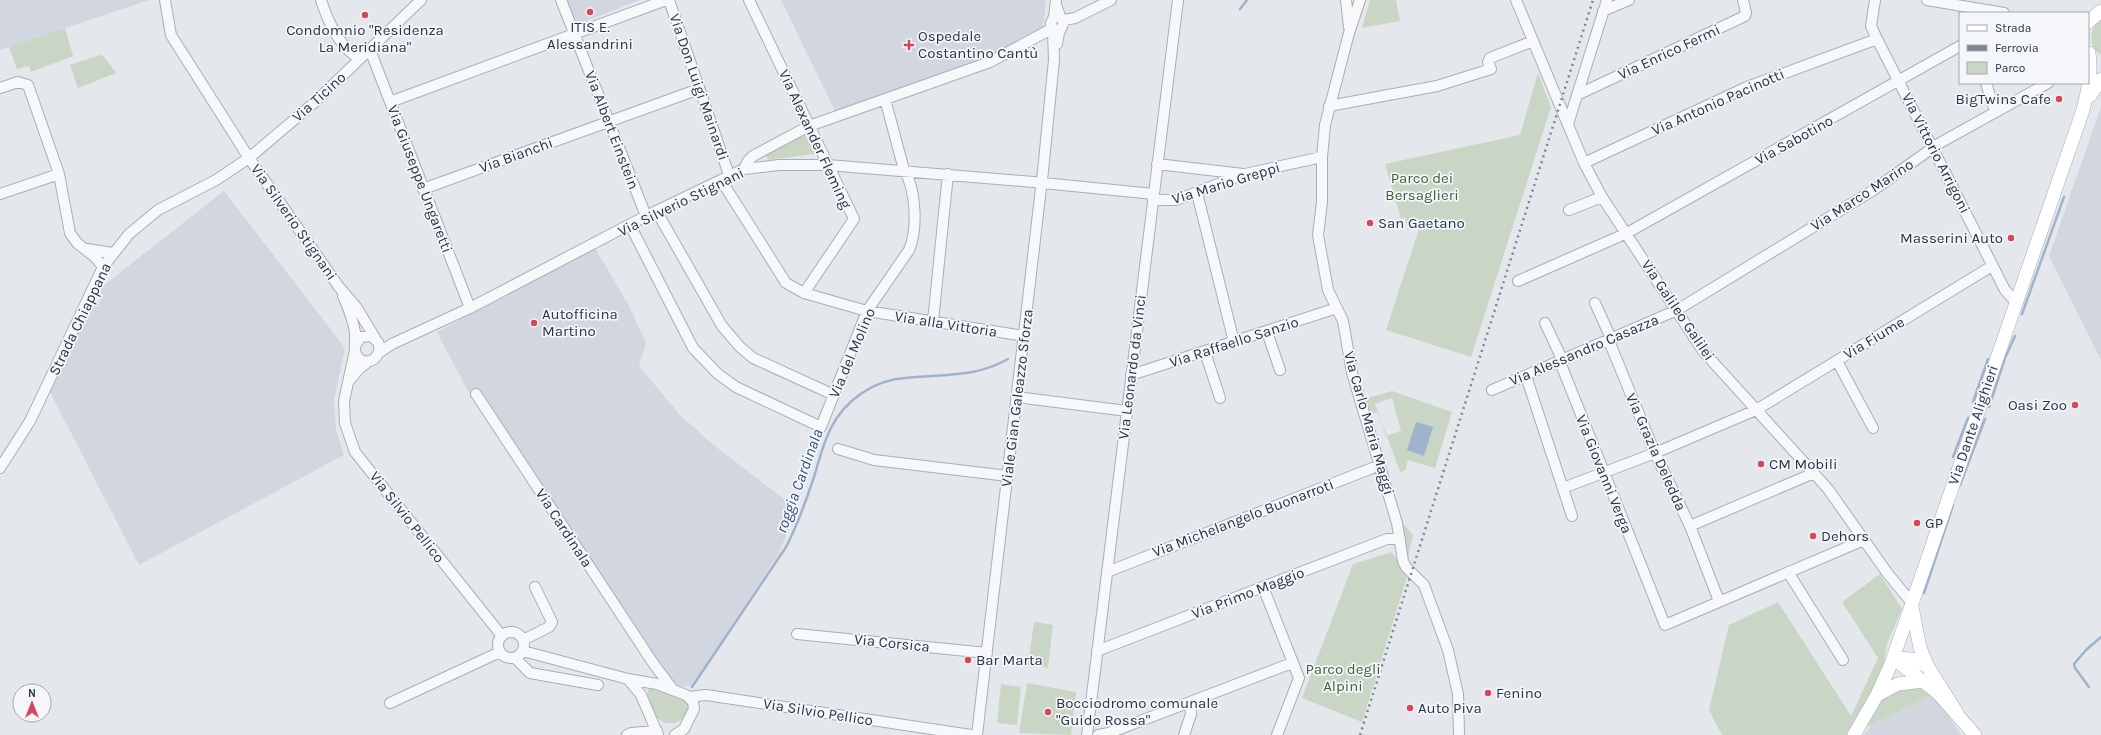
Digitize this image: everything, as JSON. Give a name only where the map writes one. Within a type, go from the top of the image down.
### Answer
[{"type":"main road","points":[[2089,53],[2101,62]]},
{"type":"main road","points":[[2083,110],[2090,83],[2091,67],[2089,57]]},
{"type":"main road","points":[[2083,110],[2095,86],[2101,79]]},
{"type":"main road","name":"Via Dante Alighieri","points":[[1854,735],[1876,695],[1892,658],[1912,604],[2083,110]]},
{"type":"main road","points":[[1912,604],[1915,630],[1920,648],[1928,667],[1957,713]]},
{"type":"main road","points":[[1892,658],[1912,659],[1928,667]]},
{"type":"main road","points":[[1892,658],[1902,667],[1924,681],[1957,713],[1975,735]]},
{"type":"main road","points":[[1876,695],[1898,684],[1924,681]]},
{"type":"street","name":"Via Silverio Stignani","points":[[165,0],[167,20],[171,35],[249,158],[340,287],[357,308],[378,344],[392,344],[470,308],[646,216],[744,169],[779,165],[828,164],[1042,183]]},
{"type":"street","points":[[321,0],[326,15],[338,38],[352,55],[360,59]]},
{"type":"street","name":"Via Ticino","points":[[249,158],[315,102],[421,0]]},
{"type":"street","name":"Via Albert Einstein","points":[[561,0],[646,216]]},
{"type":"street","points":[[390,102],[668,0]]},
{"type":"street","name":"Via Don Luigi Mainardi","points":[[668,0],[699,88],[725,177],[786,283],[804,293]]},
{"type":"street","name":"Via Alexander Fleming","points":[[749,0],[854,219],[804,293]]},
{"type":"street","points":[[744,169],[748,161],[753,156],[809,126],[990,62],[1058,22],[1075,18],[1111,0]]},
{"type":"street","name":"Via Leonardo da Vinci","points":[[1088,735],[1097,651],[1178,0]]},
{"type":"street","name":"Via Carlo Maria Maggi","points":[[1346,0],[1349,33]]},
{"type":"street","name":"Via Galileo Galilei","points":[[1516,0],[1584,163],[1602,197],[1703,351],[1828,489],[1888,574],[1912,604]]},
{"type":"street","points":[[1568,124],[1607,0]]},
{"type":"street","points":[[1603,11],[1629,0]]},
{"type":"street","name":"Via Enrico Fermi","points":[[1577,95],[1745,16],[1746,13],[1743,0]]},
{"type":"street","name":"Via Vittorio Arrigoni","points":[[1875,0],[1871,26],[1934,148],[1992,266],[2005,290],[2016,302]]},
{"type":"street","points":[[1927,0],[1998,12]]},
{"type":"street","name":"Viale Gian Galeazzo Sforza","points":[[977,735],[1042,183],[1058,22],[1056,1]]},
{"type":"street","name":"Via Carlo Maria Maggi","points":[[1360,1],[1349,33],[1329,106],[1322,157],[1322,202],[1318,235],[1328,290],[1343,321],[1352,372],[1380,465],[1400,539],[1404,564],[1424,585],[1448,650],[1458,694],[1459,735]]},
{"type":"street","name":"Via Antonio Pacinotti","points":[[1584,163],[1747,86],[1878,39]]},
{"type":"street","points":[[1329,106],[1437,86],[1491,69],[1488,62],[1490,58],[1533,41]]},
{"type":"street","name":"Via Sabotino","points":[[1518,280],[1627,233],[1959,47]]},
{"type":"street","name":"Via Giuseppe Ungaretti","points":[[370,50],[470,308]]},
{"type":"street","points":[[0,88],[18,82],[28,85],[59,174],[70,233],[83,248],[95,256],[103,267]]},
{"type":"street","points":[[1986,84],[1995,112]]},
{"type":"street","name":"Via Marco Marino","points":[[1677,310],[1872,191],[1934,148],[2046,84]]},
{"type":"street","name":"Via Bianchi","points":[[424,189],[699,88]]},
{"type":"street","name":"Via del Molino","points":[[630,225],[693,348],[718,374],[736,387],[821,427],[867,311],[909,250],[913,239],[914,214],[908,177],[904,170],[885,99]]},
{"type":"street","name":"Via Mario Greppi","points":[[1042,183],[1176,200],[1245,174],[1322,157]]},
{"type":"street","name":"Strada Chiappana","points":[[0,468],[32,416],[85,301],[103,267],[113,253],[139,225],[158,210],[216,180],[249,158]]},
{"type":"street","points":[[1157,164],[1245,174]]},
{"type":"street","points":[[0,194],[59,174]]},
{"type":"street","points":[[933,321],[948,174]]},
{"type":"street","points":[[1197,193],[1234,342]]},
{"type":"street","points":[[1569,210],[1602,197]]},
{"type":"street","points":[[657,212],[722,326],[740,347],[753,358],[834,395]]},
{"type":"street","points":[[83,248],[113,253]]},
{"type":"street","name":"Via Fiume","points":[[1563,488],[1655,453],[1756,410],[1992,266]]},
{"type":"street","name":"Via Silverio Stignani","points":[[340,287],[355,332],[355,348]]},
{"type":"street","name":"Via alla Vittoria","points":[[804,293],[867,311],[1024,336]]},
{"type":"street","name":"Via Grazia Deledda","points":[[1595,303],[1609,334],[1609,341],[1655,453],[1690,526],[1719,601]]},
{"type":"street","name":"Via Raffaello Sanzio","points":[[1131,375],[1337,308]]},
{"type":"street","name":"Via Alessandro Casazza","points":[[1492,390],[1609,341],[1677,310]]},
{"type":"street","name":"Via Giovanni Verga","points":[[1546,323],[1560,355],[1560,362],[1603,474],[1665,625],[1719,601]]},
{"type":"street","points":[[1267,332],[1280,370]]},
{"type":"street","points":[[347,384],[359,369],[369,361],[376,358],[378,344],[363,336],[359,339],[355,348],[361,360],[369,361]]},
{"type":"street","name":"Via Silvio Pellico","points":[[355,348],[344,401],[345,423],[356,452],[502,636]]},
{"type":"street","points":[[1205,352],[1220,398]]},
{"type":"street","points":[[1837,361],[1873,428]]},
{"type":"street","points":[[1526,376],[1572,516]]},
{"type":"street","name":"Via Cardinala","points":[[476,394],[653,663],[673,690]]},
{"type":"street","points":[[1016,397],[1127,410]]},
{"type":"street","points":[[838,448],[874,460],[1008,476]]},
{"type":"street","name":"Via Michelangelo Buonarroti","points":[[1107,572],[1380,465]]},
{"type":"street","points":[[1690,526],[1814,473]]},
{"type":"street","name":"Via Primo Maggio","points":[[1097,651],[1386,539],[1400,539]]},
{"type":"street","points":[[1719,601],[1864,540]]},
{"type":"street","points":[[1788,572],[1843,660]]},
{"type":"street","points":[[523,640],[549,627],[552,622],[535,587]]},
{"type":"street","points":[[1263,587],[1299,678],[1277,735]]},
{"type":"street","points":[[513,632],[520,635],[523,640],[523,651],[515,658],[506,658],[500,652],[498,644],[502,636],[513,632]]},
{"type":"street","name":"Via Corsica","points":[[797,634],[987,653]]},
{"type":"street","points":[[523,651],[647,683],[657,684],[688,697],[693,702],[694,709],[684,729],[676,735]]},
{"type":"street","points":[[390,703],[500,652]]},
{"type":"street","points":[[515,658],[530,673],[598,685]]},
{"type":"street","points":[[641,695],[643,686],[654,674],[653,663]]},
{"type":"street","points":[[1098,735],[1109,733],[1190,703],[1292,663]]},
{"type":"street","points":[[628,678],[641,695],[660,734],[631,732],[628,735]]},
{"type":"street","name":"Via Silvio Pellico","points":[[688,697],[706,696],[971,735]]},
{"type":"street","points":[[1184,735],[1191,714],[1190,703]]},
{"type":"shaded area","points":[[0,0],[149,0],[0,50]]},
{"type":"shaded area","name":"ITIS E. Alessandrini","points":[[566,0],[640,0],[577,25],[575,24]]},
{"type":"shaded area","name":"Ospedale Costantino Cantù","points":[[781,0],[1046,0],[1043,30],[988,59],[835,111]]},
{"type":"shaded area","points":[[2101,107],[2101,360],[2049,256]]},
{"type":"shaded area","points":[[224,191],[345,348],[334,401],[336,430],[344,455],[139,565],[49,390],[85,312],[101,300],[99,289]]},
{"type":"shaded area","points":[[595,248],[629,306],[646,343],[639,366],[680,415],[711,443],[797,509],[779,553],[692,686],[679,687],[672,682],[482,393],[469,393],[437,332]]},
{"type":"shaded area","points":[[1934,694],[1961,735],[1864,735],[1872,724]]},
{"type":"green space","points":[[1370,0],[1396,0],[1400,21],[1362,28]]},
{"type":"green space","points":[[2101,18],[2101,55],[2093,47],[2091,37],[2094,27]]},
{"type":"green space","points":[[65,28],[73,56],[31,72],[29,66],[17,69],[9,47]]},
{"type":"green space","points":[[100,55],[104,57],[116,73],[78,88],[70,65]]},
{"type":"green space","name":"Parco dei Bersaglieri","points":[[1538,73],[1551,107],[1471,357],[1386,330],[1420,226],[1417,220],[1406,223],[1405,217],[1401,219],[1385,164],[1520,135]]},
{"type":"green space","points":[[804,133],[815,154],[768,160],[765,153]]},
{"type":"green space","points":[[1392,391],[1452,412],[1435,468],[1408,460],[1405,471],[1400,472],[1387,436],[1401,431],[1392,398],[1375,404],[1378,412],[1368,414],[1364,399]]},
{"type":"green space","points":[[1402,523],[1413,535],[1407,561]]},
{"type":"green space","name":"Parco degli Alpini","points":[[1392,552],[1407,577],[1362,722],[1302,698],[1353,564]]},
{"type":"green space","points":[[1880,574],[1902,609],[1887,644],[1884,664],[1873,691],[1848,735],[1722,735],[1709,710],[1729,625],[1778,602],[1851,716],[1878,658],[1842,602]]},
{"type":"green space","points":[[1034,622],[1053,625],[1048,668],[1028,665]]},
{"type":"green space","name":"Bocciodromo comunale \"Guido Rossa\"","points":[[1027,683],[1076,692],[1071,735],[1019,733]]},
{"type":"green space","points":[[1001,684],[1021,687],[1017,725],[997,723]]},
{"type":"green space","points":[[1923,686],[1934,694],[1866,727],[1878,705],[1889,690]]},
{"type":"green space","points":[[649,688],[664,691],[686,701],[689,707],[688,712],[675,723],[662,721],[655,716],[647,699]]},
{"type":"water","points":[[1416,422],[1433,427],[1424,456],[1407,450]]},
{"type":"waterway","name":"roggia Cardinala","points":[[1240,9],[1247,0]]},
{"type":"waterway","points":[[2022,314],[2064,197]]},
{"type":"waterway","points":[[1989,407],[2005,358],[2015,336]]},
{"type":"waterway","name":"roggia Cardinala","points":[[692,687],[786,547],[805,504],[828,434],[837,418],[852,400],[872,387],[893,380],[971,372],[996,365],[1008,359]]},
{"type":"waterway","points":[[1973,402],[1988,359]]},
{"type":"waterway","points":[[1953,457],[1968,418]]},
{"type":"waterway","points":[[1960,485],[1985,419]]},
{"type":"waterway","points":[[1924,593],[1953,505]]},
{"type":"waterway","points":[[2089,687],[2075,668],[2074,664],[2086,650],[2101,637]]},
{"type":"railway","points":[[1360,735],[1593,0]]},
{"type":"place","name":"ITIS E. Alessandrini","points":[[590,12]]},
{"type":"place","name":"Condomnio \"Residenza La Meridiana\"","points":[[365,15]]},
{"type":"place","name":"Ospedale Costantino Cantù","points":[[909,45]]},
{"type":"place","name":"BigTwins Cafe","points":[[2059,99]]},
{"type":"place","name":"San Gaetano","points":[[1370,223]]},
{"type":"place","name":"Masserini Auto","points":[[2011,238]]},
{"type":"place","name":"Autofficina Martino","points":[[534,323]]},
{"type":"place","name":"Oasi Zoo","points":[[2075,405]]},
{"type":"place","name":"CM Mobili","points":[[1761,464]]},
{"type":"place","name":"GP","points":[[1917,523]]},
{"type":"place","name":"Dehors","points":[[1813,536]]},
{"type":"place","name":"Bar Marta","points":[[968,660]]},
{"type":"place","name":"Fenino","points":[[1488,693]]},
{"type":"place","name":"Auto Piva","points":[[1410,708]]},
{"type":"place","name":"Bocciodromo comunale \"Guido Rossa\"","points":[[1048,712]]}]
